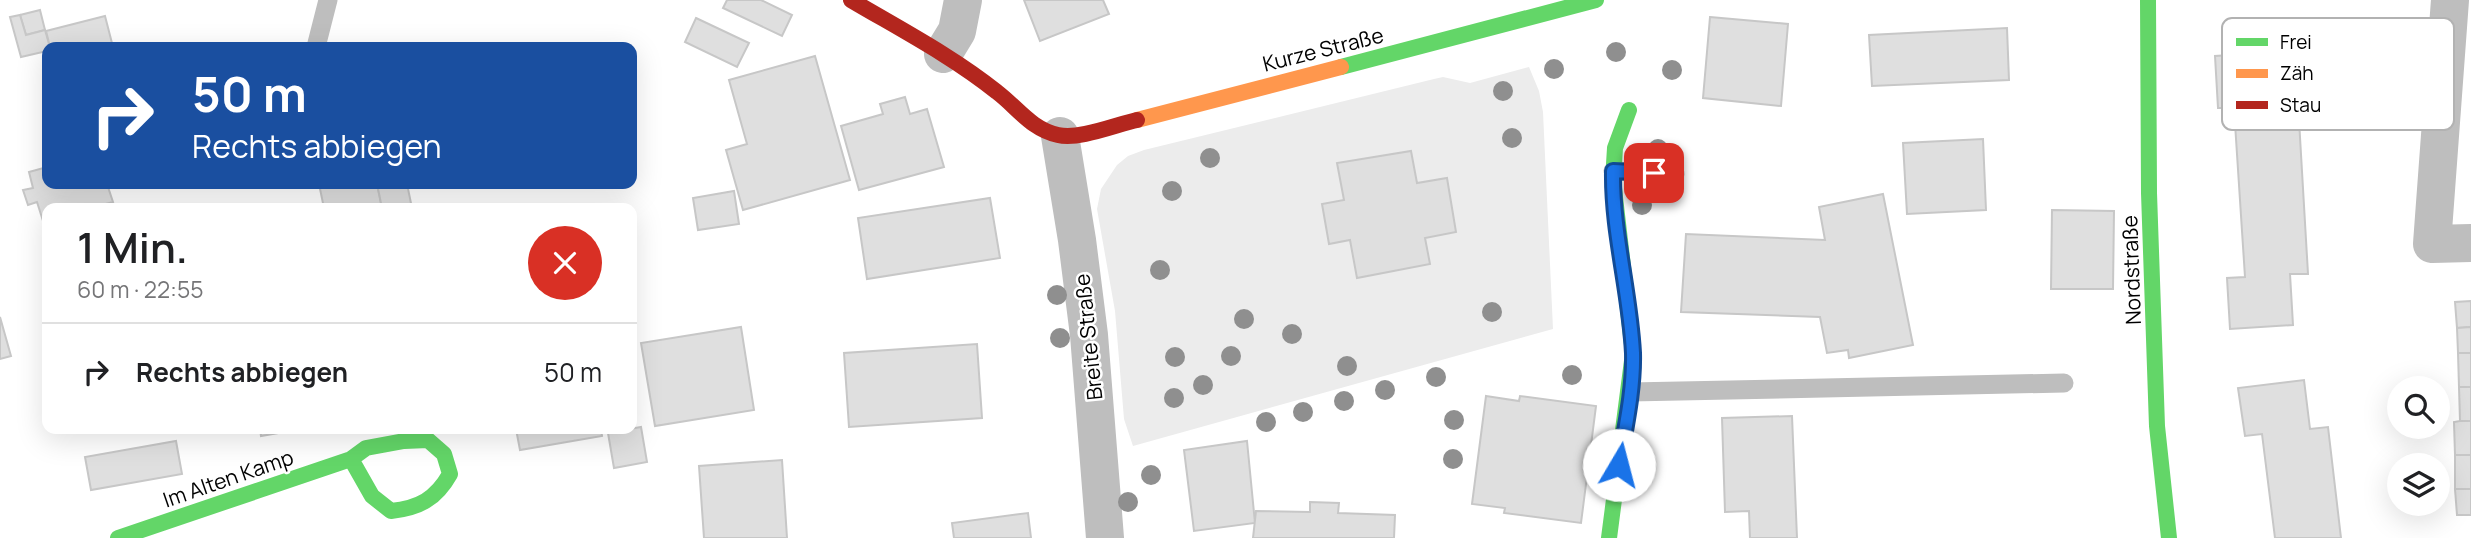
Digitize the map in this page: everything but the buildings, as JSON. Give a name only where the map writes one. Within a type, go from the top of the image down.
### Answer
[{"type":"main road","points":[[851,0],[943,54],[998,92],[1037,128],[1060,136]]},
{"type":"main road","name":"Kurze Straße","points":[[1060,136],[1078,135],[1596,0]]},
{"type":"main road","name":"Nordstraße","points":[[2148,0],[2148,193],[2157,426],[2169,538]]},
{"type":"main road","points":[[1609,538],[1633,353],[1613,171],[1615,148],[1629,110]]},
{"type":"main road","name":"Im Alten Kamp","points":[[118,538],[352,459],[366,448],[428,440],[444,454],[450,474],[442,491],[417,508],[391,511],[372,496],[352,459]]},
{"type":"street","points":[[943,54],[957,31],[964,0]]},
{"type":"street","points":[[2449,18],[2450,0]]},
{"type":"street","points":[[2440,130],[2432,244],[2471,243]]},
{"type":"street","name":"Breite Straße","points":[[1060,136],[1079,250],[1089,335],[1105,538]]},
{"type":"lane","points":[[317,42],[328,0]]},
{"type":"lane","points":[[1613,171],[1675,174]]},
{"type":"lane","points":[[1630,392],[2064,383]]},
{"type":"shaded area","points":[[1529,67],[1539,91],[1543,112],[1553,329],[1133,446],[1124,419],[1115,311],[1097,209],[1101,189],[1117,165],[1128,156],[1144,150],[1434,79],[1443,77],[1470,83]]},
{"type":"traffic: fast","points":[[1341,67],[1596,0]]},
{"type":"traffic: fast","points":[[2148,0],[2149,193],[2157,426],[2169,538]]},
{"type":"traffic: fast","points":[[1609,538],[1633,353],[1613,180],[1615,148],[1629,110]]},
{"type":"traffic: fast","points":[[118,538],[351,459],[366,448],[428,440],[444,454],[450,474],[439,490],[426,501],[391,511],[372,496],[351,459]]},
{"type":"traffic: slow","points":[[1137,120],[1341,67]]},
{"type":"traffic: jam","points":[[851,0],[962,67],[997,92],[1032,123],[1048,132],[1076,135],[1137,120]]},
{"type":"route","points":[[1619,465],[1633,353],[1613,171],[1654,173]]}]
